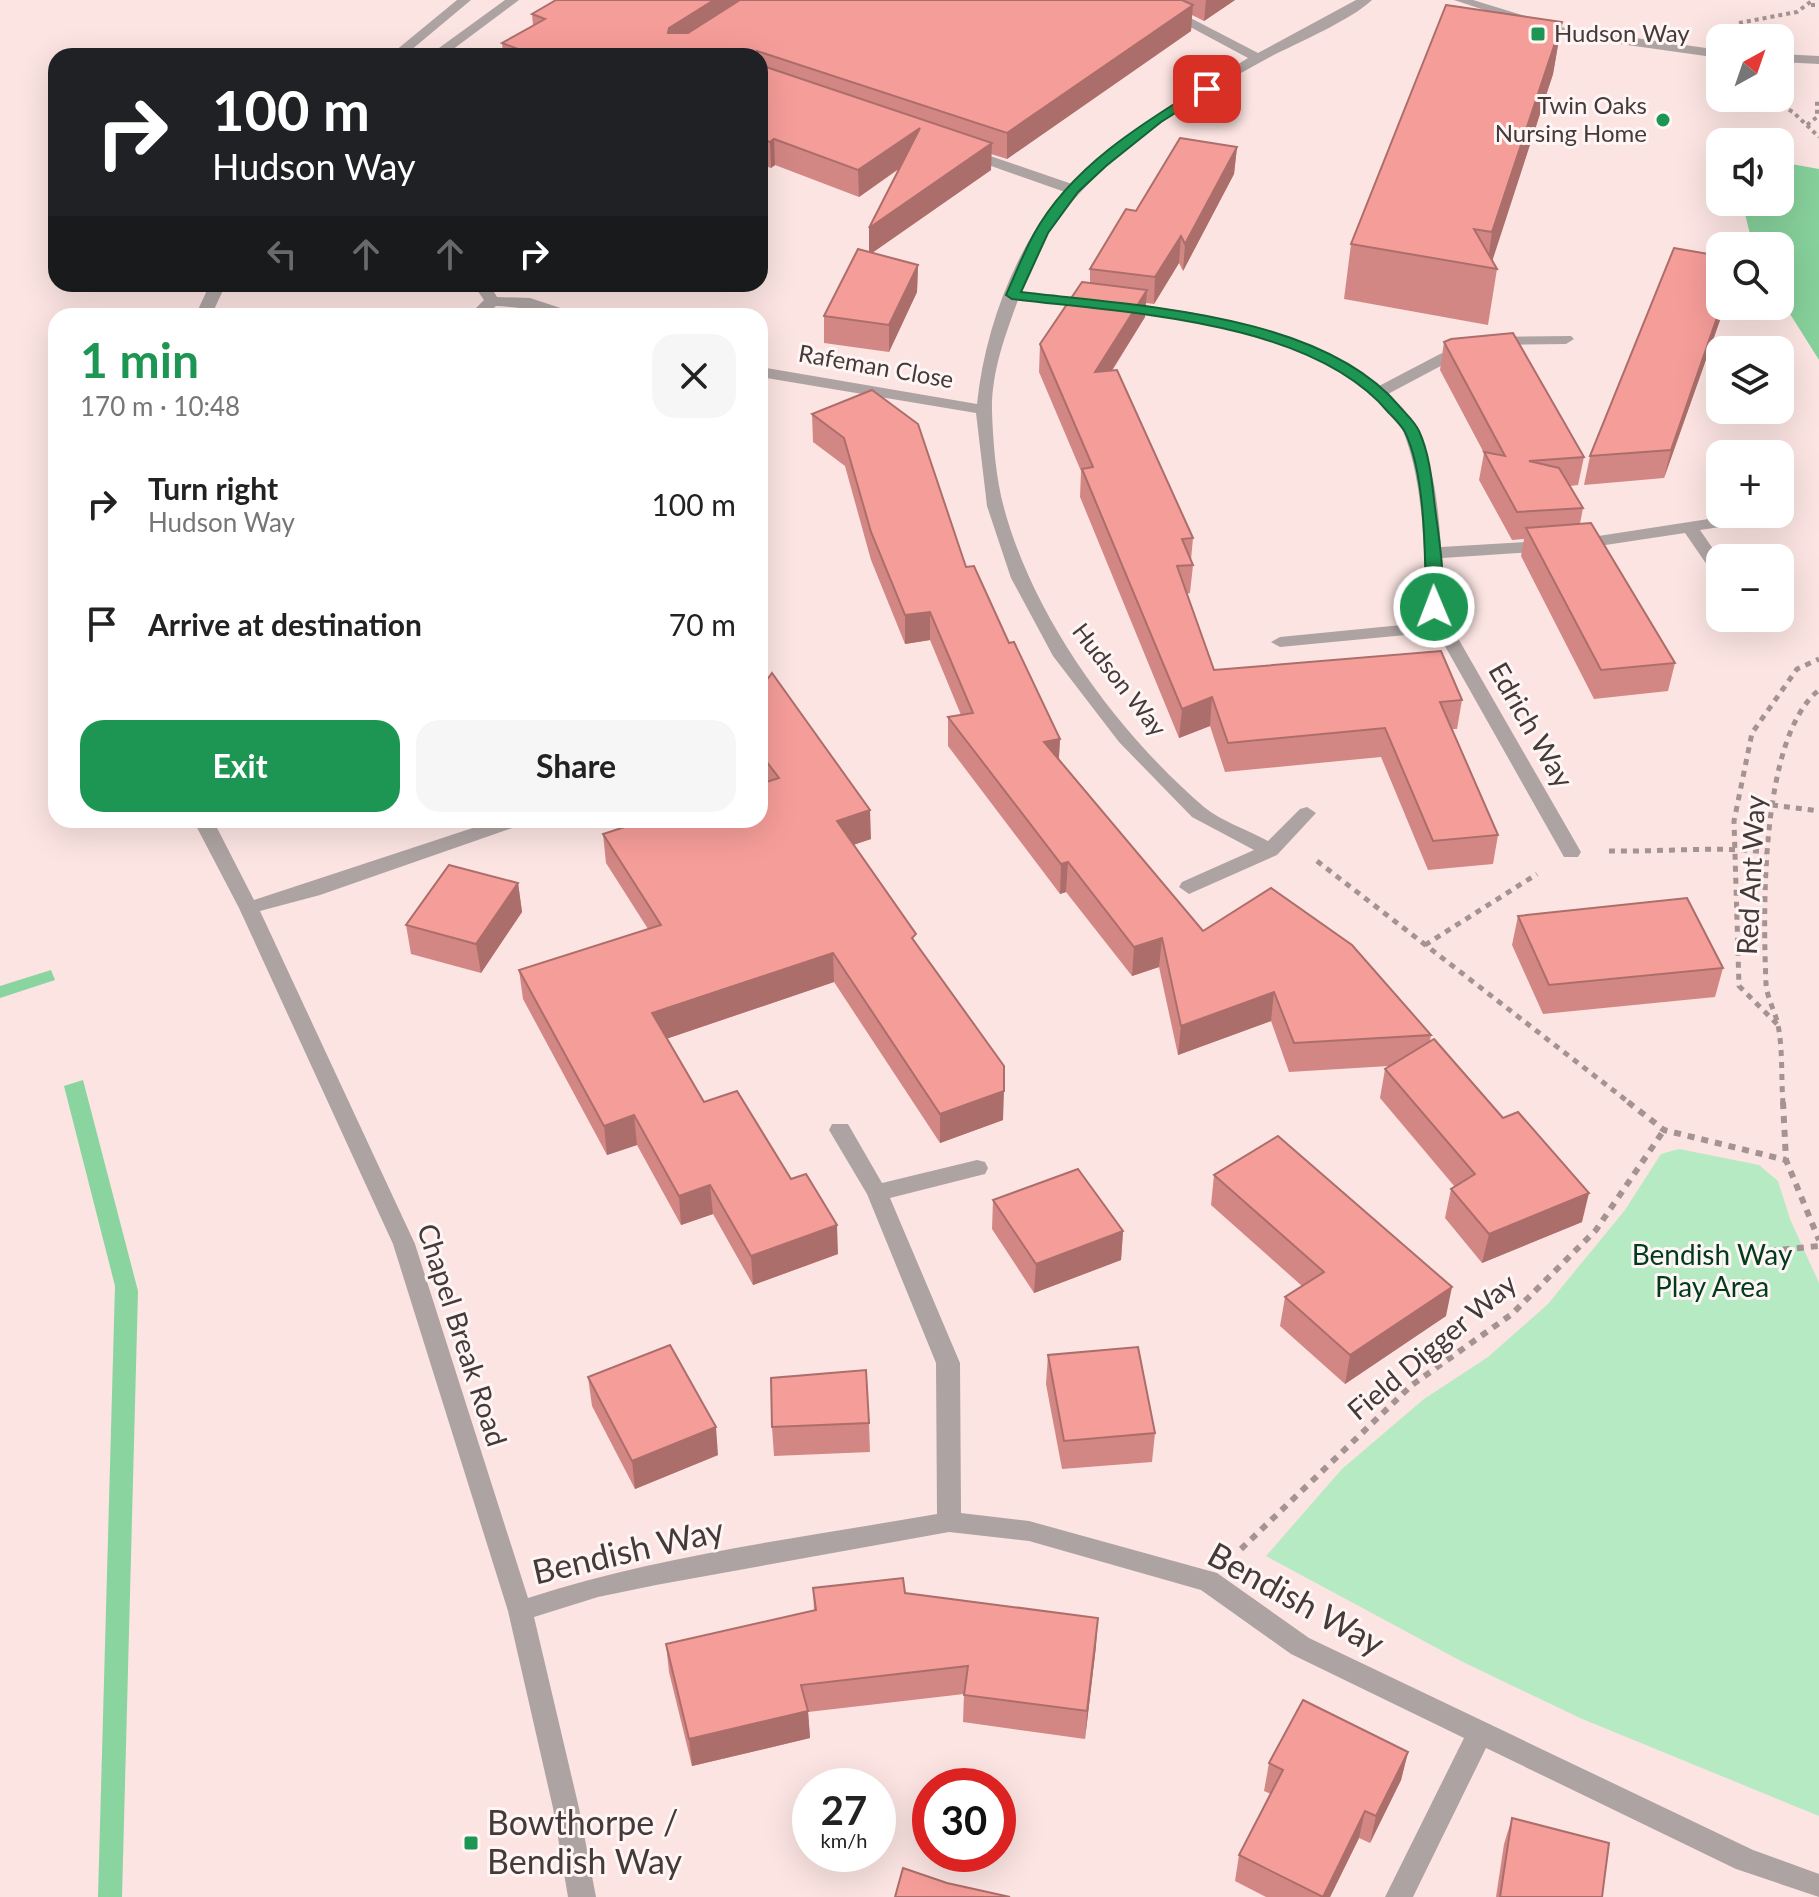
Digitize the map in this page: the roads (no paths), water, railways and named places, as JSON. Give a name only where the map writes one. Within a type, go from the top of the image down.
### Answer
[{"type":"street","points":[[446,48],[513,0]]},
{"type":"street","points":[[1146,0],[1258,58]]},
{"type":"street","name":"Hudson Way","points":[[1270,850],[1199,813],[1126,738],[1062,656],[1020,578],[995,506],[984,410],[989,361],[1012,295],[1041,232],[1074,190],[1102,163],[1157,120],[1258,58],[1366,0]]},
{"type":"street","points":[[1460,0],[1563,32],[1706,52]]},
{"type":"street","points":[[405,48],[459,1],[496,11]]},
{"type":"street","points":[[1794,59],[1819,60]]},
{"type":"street","points":[[956,149],[1074,190]]},
{"type":"street","points":[[486,292],[492,301]]},
{"type":"street","name":"Edrich Way","points":[[1012,295],[1149,312],[1269,334],[1328,357],[1380,392],[1411,430],[1424,474],[1433,553],[1434,607],[1571,852]]},
{"type":"street","points":[[485,308],[492,301],[530,303],[548,308]]},
{"type":"street","points":[[1380,392],[1446,357],[1496,340],[1566,339]]},
{"type":"street","name":"Rafeman Close","points":[[768,373],[984,410]]},
{"type":"street","points":[[1433,553],[1579,544],[1706,524]]},
{"type":"street","points":[[1689,526],[1706,551]]},
{"type":"street","points":[[1280,642],[1442,626]]},
{"type":"street","points":[[1189,887],[1270,850],[1307,813]]},
{"type":"street","name":"Chapel Break Road","points":[[207,828],[249,908],[404,1244],[520,1611],[566,1808],[582,1897]]},
{"type":"street","points":[[249,908],[313,890],[494,828]]},
{"type":"street","points":[[840,1130],[877,1193],[948,1363],[949,1522]]},
{"type":"street","points":[[877,1193],[977,1168]]},
{"type":"street","name":"Bendish Way","points":[[520,1611],[598,1586],[949,1522],[1029,1531],[1208,1581],[1300,1646],[1745,1860],[1819,1887]]},
{"type":"street","points":[[1399,1897],[1480,1733]]},
{"type":"place","name":"Hudson Way","points":[[1538,34]]},
{"type":"place","name":"Twin Oaks Nursing Home","points":[[1663,120]]},
{"type":"place","name":"Bowthorpe / Bendish Way","points":[[471,1843]]},
{"type":"park label","name":"Bendish Way Play Area","points":[[1712,1271]]}]
